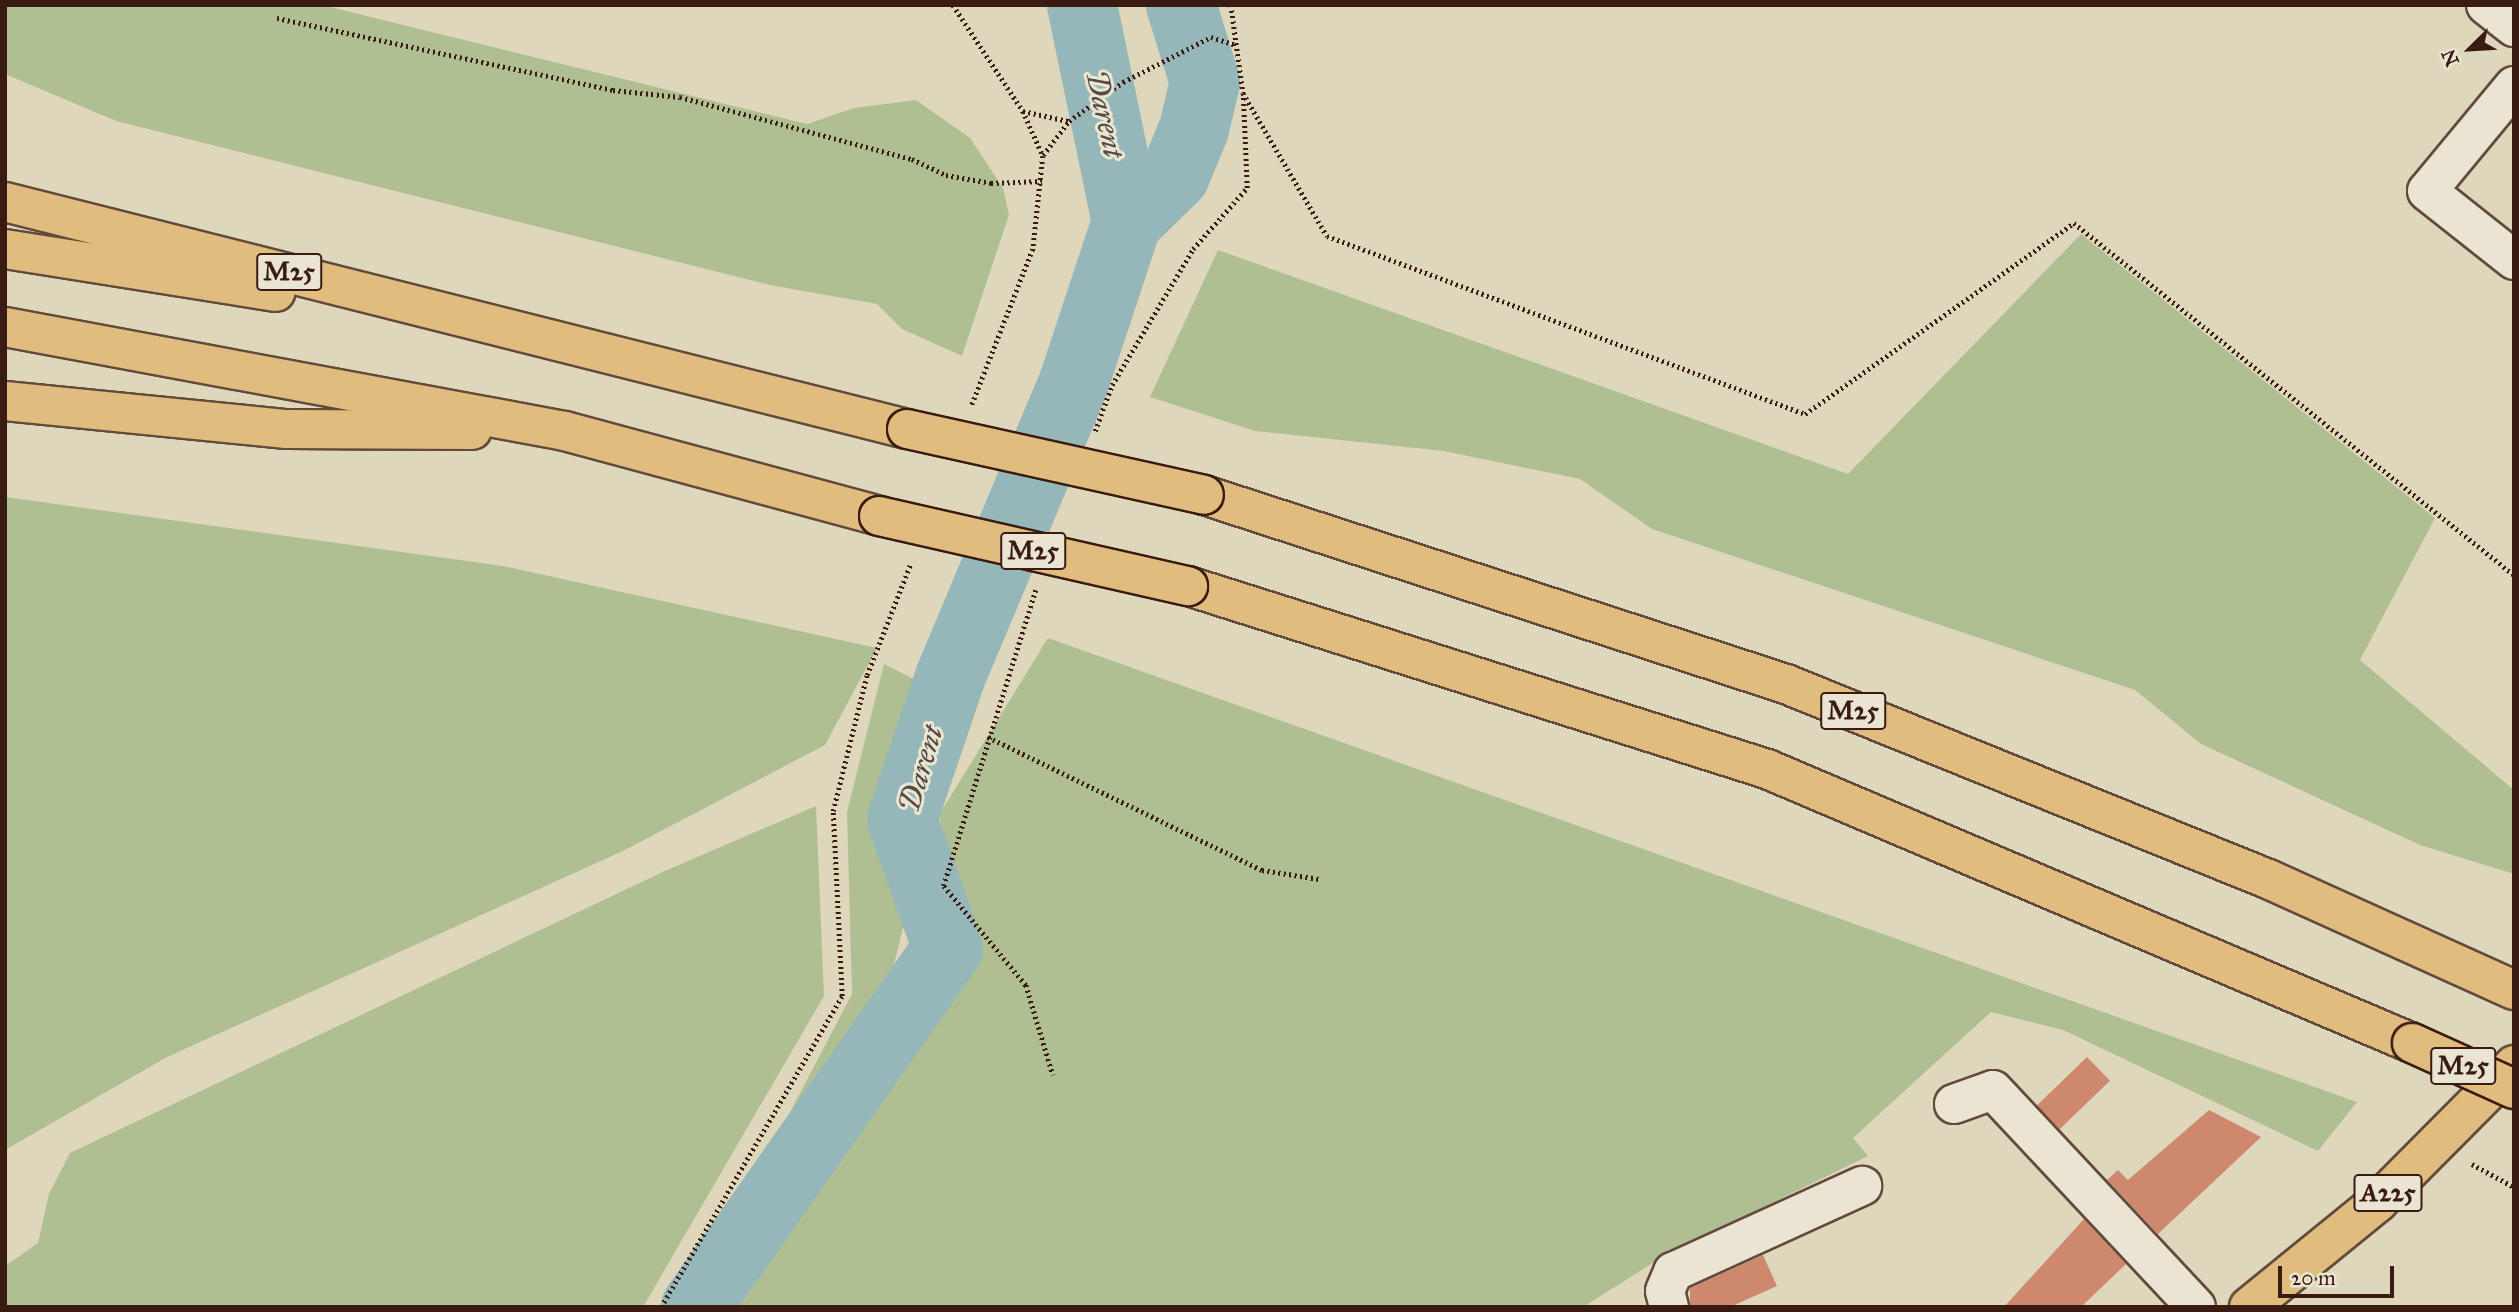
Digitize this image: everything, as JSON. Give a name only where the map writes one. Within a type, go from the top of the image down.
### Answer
[{"type":"main road","name":"M25","points":[[5,202],[573,341],[907,429],[1205,495],[1786,684],[2268,879],[2499,984]]},
{"type":"main road","name":"M25","points":[[5,249],[573,341]]},
{"type":"main road","name":"M25","points":[[5,327],[565,431],[878,516],[1188,586],[1767,769],[2413,1043],[2514,1089]]},
{"type":"main road","name":"M25","points":[[5,401],[287,429],[565,431]]},
{"type":"main road","name":"A225","points":[[2249,1307],[2378,1202],[2514,1065]]},
{"type":"street","points":[[2486,5],[2514,27]]},
{"type":"street","points":[[2514,86],[2427,191],[2514,260]]},
{"type":"street","points":[[1954,1104],[1993,1090],[2196,1307]]},
{"type":"street","points":[[1669,1307],[1665,1291],[1673,1272],[1862,1186]]},
{"type":"path","points":[[953,5],[1023,111],[1043,156],[1033,249],[968,417]]},
{"type":"path","points":[[1112,385],[1195,245],[1247,188],[1243,93],[1231,5]]},
{"type":"path","points":[[277,18],[612,90],[680,97],[912,159],[946,175],[990,183],[1042,181]]},
{"type":"path","points":[[1043,156],[1069,121],[1079,113],[1123,82],[1171,54],[1211,37],[1235,45]]},
{"type":"path","points":[[1243,93],[1327,236],[1805,414],[2074,223],[2514,575]]},
{"type":"path","points":[[1023,111],[1069,121]]},
{"type":"path","points":[[660,1307],[842,996],[832,811],[867,675],[912,559]]},
{"type":"path","points":[[1024,622],[944,886],[1026,985],[1053,1075]]},
{"type":"path","points":[[988,737],[1262,870],[1319,879]]},
{"type":"path","points":[[2466,1160],[2514,1187]]},
{"type":"green space","points":[[5,5],[322,5],[807,124],[854,108],[916,100],[970,138],[1003,188],[1009,215],[962,356],[902,329],[877,304],[770,285],[116,121],[5,74]]},
{"type":"green space","points":[[2081,234],[2435,518],[2360,660],[2514,790],[2514,874],[2420,845],[2201,744],[2135,690],[1652,529],[1580,479],[1444,451],[1255,431],[1150,397],[1218,250],[1848,474]]},
{"type":"green space","points":[[5,497],[503,566],[877,648],[825,745],[623,851],[167,1057],[5,1150]]},
{"type":"green space","points":[[1048,638],[2357,1102],[2318,1151],[2063,1030],[1991,1012],[1853,1138],[1868,1156],[1664,1256],[1583,1307],[712,1307],[810,1170],[853,1129],[974,962],[939,815]]},
{"type":"green space","points":[[884,664],[935,690],[885,812],[907,911],[882,1014],[790,1151],[767,1156],[852,994],[847,812]]},
{"type":"green space","points":[[816,806],[824,996],[643,1307],[5,1307],[5,1266],[38,1243],[49,1194],[70,1153],[667,870]]},
{"type":"building","points":[[2087,1057],[2110,1081],[2060,1129],[2037,1106]]},
{"type":"building","points":[[2209,1110],[2261,1137],[2158,1234],[2107,1180],[2118,1170],[2128,1180]]},
{"type":"building","points":[[2084,1219],[2126,1264],[2081,1307],[2004,1307]]},
{"type":"building","points":[[1763,1255],[1777,1286],[1730,1307],[1690,1307],[1690,1288]]},
{"type":"waterway","name":"Darent","points":[[1082,5],[1127,222]]},
{"type":"waterway","name":"Darent","points":[[696,1307],[948,949],[902,819],[951,675],[1074,382],[1127,222],[1175,175],[1194,129],[1205,82],[1181,5]]}]
